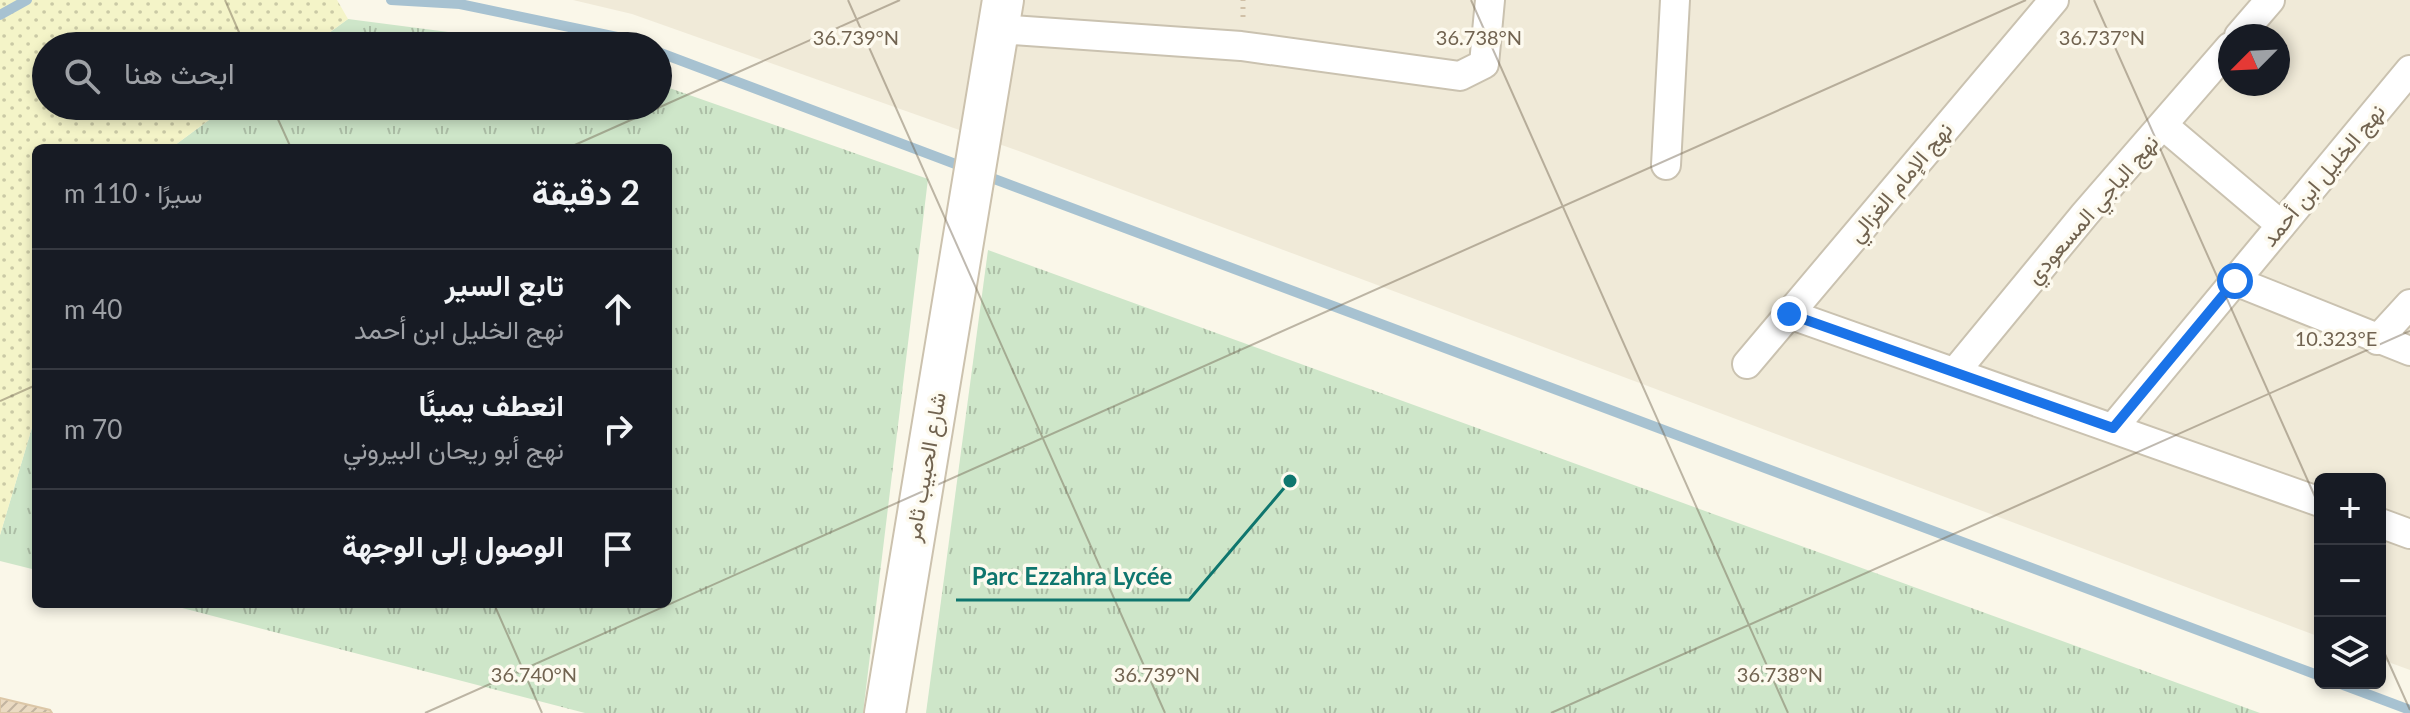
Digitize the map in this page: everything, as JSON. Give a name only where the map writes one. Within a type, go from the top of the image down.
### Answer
[{"type":"street","points":[[1000,14],[1460,76],[1484,64],[1490,0]]},
{"type":"street","points":[[1666,165],[1675,0]]},
{"type":"street","name":"نهج الإمام الغزالي","points":[[1747,364],[2054,0]]},
{"type":"street","points":[[2249,24],[2270,0]]},
{"type":"street","name":"شارع الحبيب ثامر","points":[[885,713],[1000,14]]},
{"type":"street","name":"نهج الباجي المسعودي","points":[[1955,372],[2085,214],[2218,61]]},
{"type":"street","name":"نهج الخليل ابن أحمد","points":[[2113,428],[2410,70]]},
{"type":"street","points":[[2164,126],[2281,225]]},
{"type":"street","points":[[2235,281],[2410,351]]},
{"type":"street","points":[[2377,340],[2410,304]]},
{"type":"street","points":[[1789,314],[2314,500]]},
{"type":"street","points":[[2386,525],[2410,534]]},
{"type":"shaded area","points":[[573,0],[2410,0],[2410,670],[2386,661],[2386,473],[2314,473],[2314,635],[1013,149],[632,14]]},
{"type":"green space","points":[[348,19],[448,32],[330,32]]},
{"type":"green space","points":[[672,89],[928,179],[863,713],[585,713],[182,608],[672,608],[672,144],[176,144],[209,120],[672,120]]},
{"type":"green space","points":[[988,250],[2260,713],[926,713]]},
{"type":"green space","points":[[32,427],[32,569],[0,561],[0,535]]},
{"type":"sand","points":[[0,0],[337,0],[348,19],[330,32],[32,32],[32,120],[209,120],[176,144],[32,144],[32,427],[0,535]]},
{"type":"building","points":[[0,698],[50,710],[52,713],[0,713]]},
{"type":"waterway","points":[[0,15],[27,0]]},
{"type":"waterway","points":[[391,0],[460,4],[593,32]]},
{"type":"waterway","points":[[672,57],[966,168]]},
{"type":"waterway","points":[[981,174],[2314,674]]},
{"type":"waterway","points":[[2354,689],[2410,710]]},
{"type":"place","name":"Parc Ezzahra Lycée","points":[[1290,481]]},
{"type":"route","points":[[1789,314],[2113,428],[2235,281]]}]
